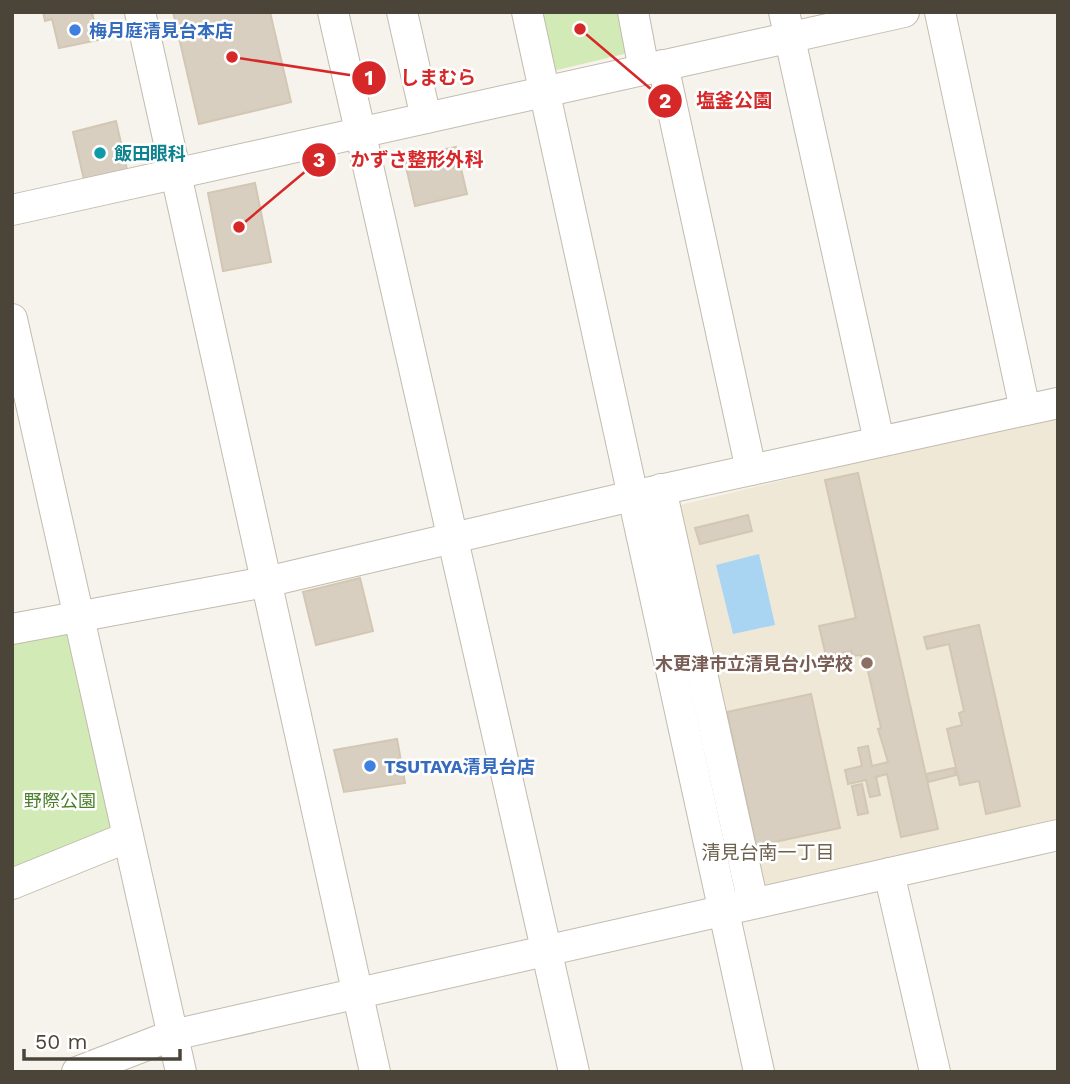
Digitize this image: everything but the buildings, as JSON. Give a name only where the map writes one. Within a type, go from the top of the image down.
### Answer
[{"type":"street","points":[[141,12],[375,1072]]},
{"type":"street","points":[[333,12],[574,1072]]},
{"type":"street","points":[[402,12],[426,118]]},
{"type":"street","points":[[527,12],[759,1072]]},
{"type":"street","points":[[633,12],[654,68],[751,470]]},
{"type":"street","points":[[12,210],[654,68],[787,25],[904,12]]},
{"type":"street","points":[[940,12],[1025,410]]},
{"type":"street","points":[[787,25],[879,441]]},
{"type":"street","points":[[12,319],[181,1072]]},
{"type":"street","points":[[12,629],[266,582],[662,489],[1058,403]]},
{"type":"street","points":[[662,489],[753,903]]},
{"type":"street","points":[[78,1072],[173,1035],[1058,835]]},
{"type":"street","points":[[12,884],[128,836]]},
{"type":"street","points":[[889,873],[935,1072]]},
{"type":"shaded area","name":"木更津市立清見台小学校","points":[[1058,414],[1058,820],[770,884],[728,898],[642,506],[676,506]]},
{"type":"green space","points":[[531,12],[622,12],[629,46],[624,54],[549,72]]},
{"type":"green space","name":"野際公園","points":[[69,629],[115,830],[12,872],[12,641]]},
{"type":"water","points":[[759,554],[775,625],[733,634],[716,565]]},
{"type":"place","name":"塩釜公園","points":[[580,29]]},
{"type":"place","name":"梅月庭清見台本店","points":[[75,30]]},
{"type":"place","name":"しまむら","points":[[232,57]]},
{"type":"place","name":"飯田眼科","points":[[100,153]]},
{"type":"place","name":"かずさ整形外科","points":[[239,227]]},
{"type":"place","name":"木更津市立清見台小学校","points":[[867,663]]},
{"type":"place","name":"TSUTAYA清見台店","points":[[370,766]]},
{"type":"district","name":"清見台南一丁目","points":[[768,852]]}]
